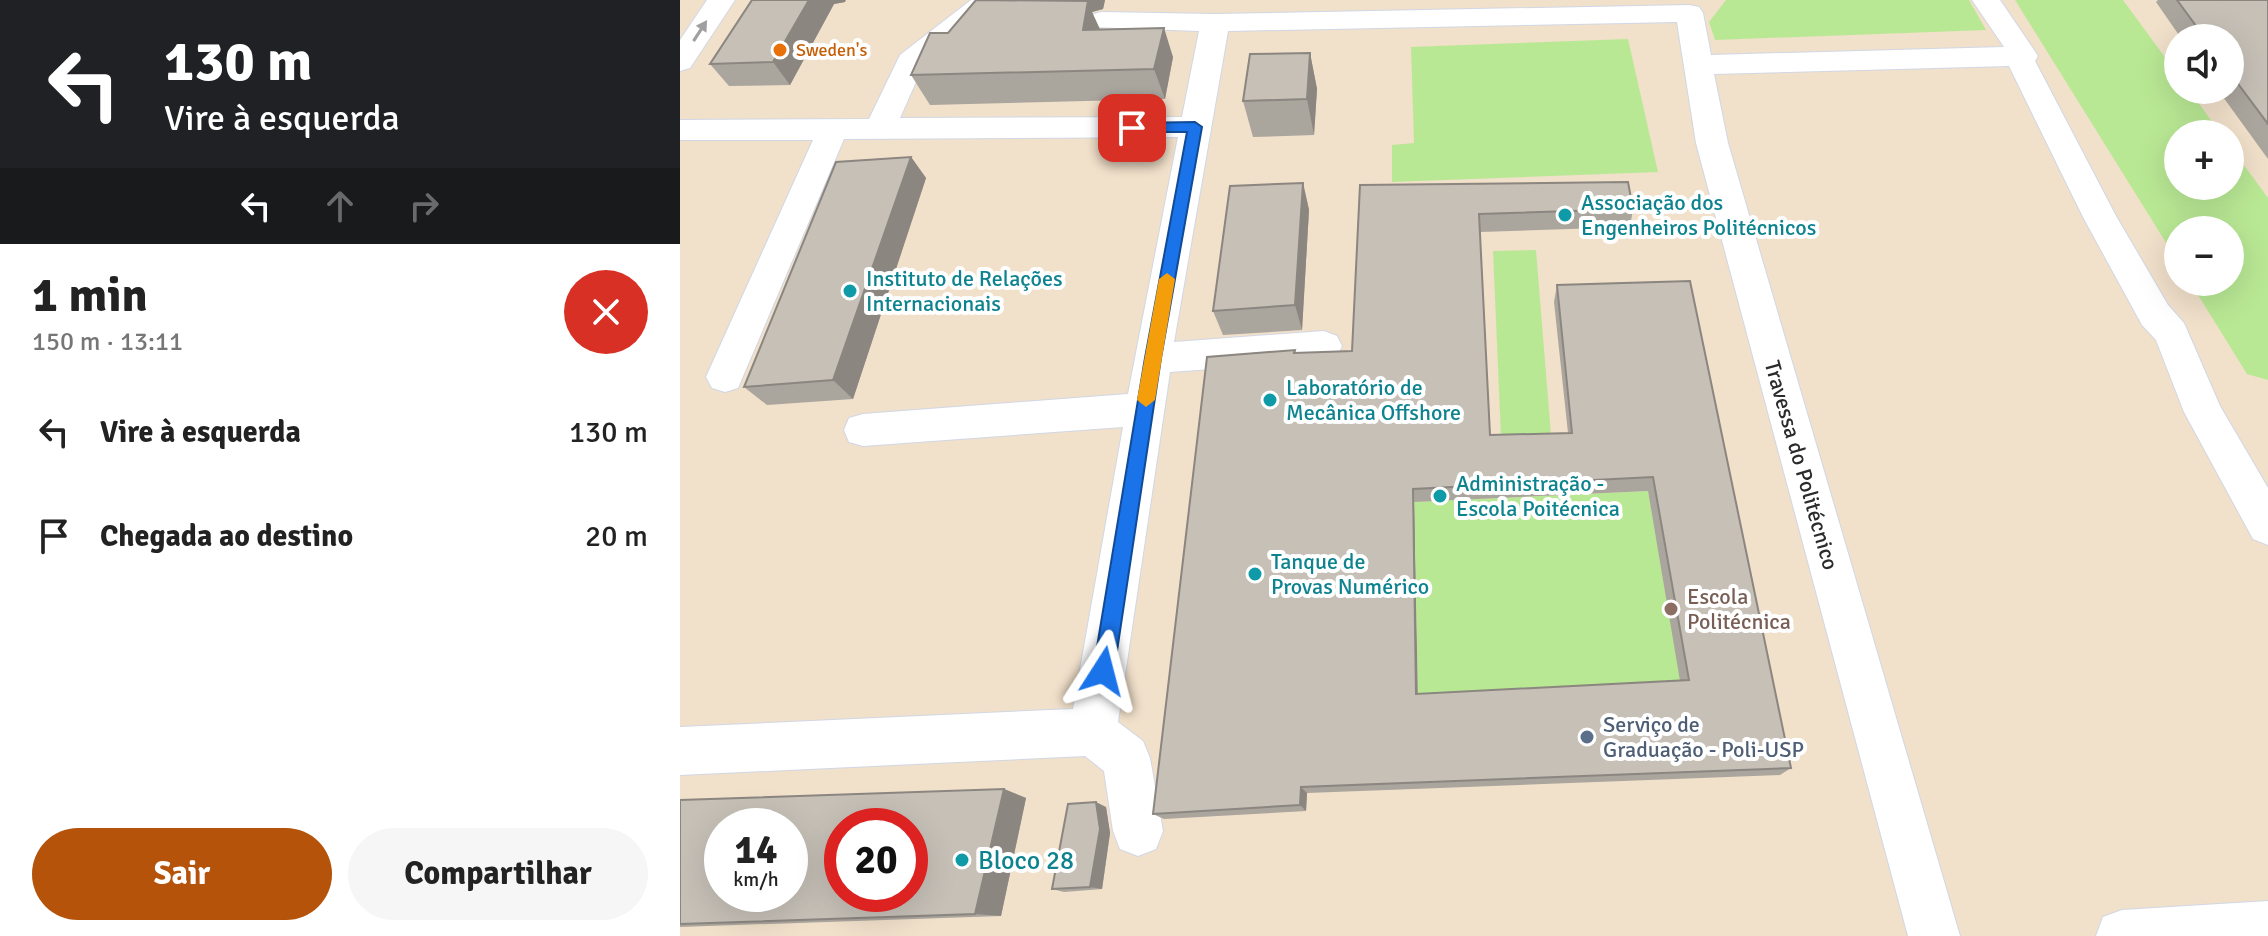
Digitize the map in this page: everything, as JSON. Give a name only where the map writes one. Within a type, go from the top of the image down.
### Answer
[{"type":"lane","points":[[680,62],[721,0]]},
{"type":"lane","points":[[879,131],[910,61],[988,0]]},
{"type":"lane","points":[[1986,0],[2024,56]]},
{"type":"lane","points":[[1998,0],[2024,56]]},
{"type":"lane","points":[[1101,21],[1215,23],[1698,6]]},
{"type":"lane","name":"Travessa do Politécnico","points":[[1698,6],[1699,65],[1712,143],[1934,936]]},
{"type":"lane","points":[[1093,732],[1144,409],[1215,23]]},
{"type":"lane","points":[[1699,65],[2024,56]]},
{"type":"lane","points":[[2024,56],[2020,59],[2100,217],[2155,315],[2171,333],[2211,393],[2266,488]]},
{"type":"lane","points":[[680,130],[1195,127]]},
{"type":"lane","points":[[725,377],[832,131]]},
{"type":"lane","points":[[2171,333],[2203,412],[2268,526]]},
{"type":"lane","points":[[1153,358],[1324,346]]},
{"type":"lane","points":[[863,430],[1144,409]]},
{"type":"lane","points":[[680,751],[1093,732],[1126,758],[1138,831]]},
{"type":"lane","points":[[2122,936],[2268,927]]},
{"type":"shaded area","name":"Escola Politécnica","points":[[680,0],[2268,0],[2268,936],[680,936]]},
{"type":"green space","points":[[1726,0],[1969,0],[1986,30],[1715,40],[1709,22]]},
{"type":"green space","points":[[2015,0],[2123,0],[2164,56],[2164,104],[2199,104],[2211,120],[2164,120],[2164,200],[2244,200],[2244,165],[2268,198],[2268,380],[2247,374],[2199,296],[2244,296],[2244,216],[2164,216],[2164,239]]},
{"type":"green space","points":[[1628,39],[1658,172],[1392,182],[1392,145],[1414,143],[1411,47]]},
{"type":"green space","points":[[1536,250],[1551,435],[1501,437],[1493,251]]},
{"type":"green space","points":[[1648,491],[1682,689],[1418,703],[1414,502]]},
{"type":"building","points":[[752,0],[809,0],[773,62],[710,64]]},
{"type":"building","points":[[976,0],[1088,1],[1083,30],[1164,28],[1154,69],[911,75],[930,33],[948,33]]},
{"type":"building","points":[[2177,0],[2268,0],[2268,124],[2244,92],[2244,24],[2195,24]]},
{"type":"building","points":[[1310,53],[1307,99],[1243,101],[1250,54]]},
{"type":"building","points":[[911,157],[833,380],[744,387],[836,162]]},
{"type":"building","points":[[1628,182],[1633,209],[1479,214],[1490,435],[1572,433],[1557,285],[1690,281],[1791,768],[1301,787],[1300,805],[1153,814],[1207,357],[1295,350],[1294,353],[1352,351],[1360,185]],"holes":[[[1653,477],[1689,680],[1416,694],[1413,489]]]},
{"type":"building","points":[[1303,183],[1295,305],[1213,311],[1230,186]]},
{"type":"building","points":[[1004,789],[975,914],[680,924],[680,800]]},
{"type":"building","points":[[1096,802],[1100,829],[1090,887],[1052,889],[1068,804]]},
{"type":"slow traffic","points":[[1146,400],[1167,279]]},
{"type":"place","name":"Sweden's","points":[[780,50]]},
{"type":"place","name":"Associação dos Engenheiros Politécnicos","points":[[1565,215]]},
{"type":"place","name":"Instituto de Relações Internacionais","points":[[850,291]]},
{"type":"place","name":"Laboratório de Mecânica Offshore","points":[[1270,400]]},
{"type":"place","name":"Administração - Escola Poitécnica","points":[[1440,496]]},
{"type":"place","name":"Tanque de Provas Numérico","points":[[1255,574]]},
{"type":"place","name":"Escola Politécnica","points":[[1671,609]]},
{"type":"place","name":"Serviço de Graduação - Poli-USP","points":[[1587,737]]},
{"type":"place","name":"Bloco 28","points":[[962,860]]},
{"type":"route","points":[[1103,671],[1153,358],[1195,127],[1132,128]]}]
